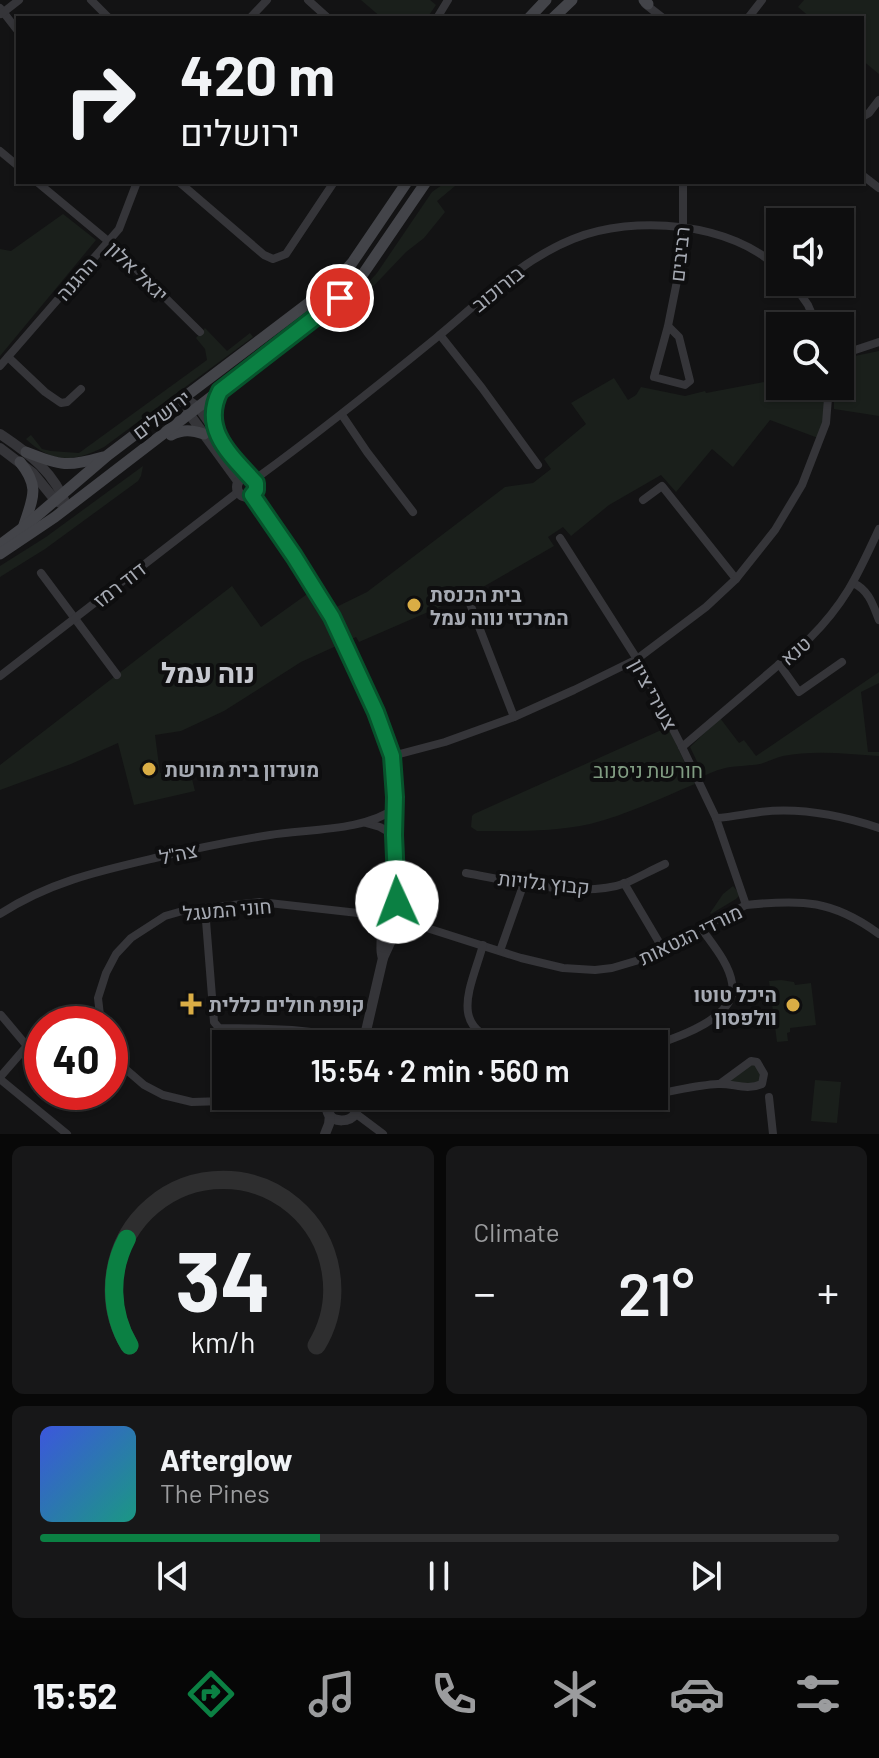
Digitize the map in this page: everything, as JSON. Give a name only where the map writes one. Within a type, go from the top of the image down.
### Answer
[{"type":"main road","points":[[531,16],[546,0]]},
{"type":"main road","points":[[555,16],[572,0]]},
{"type":"main road","name":"ירושלים","points":[[0,545],[108,455],[340,278],[406,184]]},
{"type":"main road","name":"ירושלים","points":[[0,554],[149,446],[340,298],[363,274],[425,184]]},
{"type":"main road","points":[[218,435],[212,410],[220,391]]},
{"type":"main road","points":[[149,446],[180,431],[204,434]]},
{"type":"main road","points":[[23,457],[67,465],[108,455]]},
{"type":"main road","points":[[23,457],[33,487],[24,527]]},
{"type":"street","points":[[16,29],[1,12],[19,0]]},
{"type":"street","points":[[91,0],[107,16]]},
{"type":"street","points":[[252,16],[267,0]]},
{"type":"street","points":[[308,0],[326,16]]},
{"type":"street","points":[[750,16],[762,0]]},
{"type":"street","points":[[645,2],[661,16]]},
{"type":"street","points":[[864,116],[879,100]]},
{"type":"street","points":[[0,151],[16,164]]},
{"type":"street","name":"יגאל אלון","points":[[39,184],[108,241],[200,332]]},
{"type":"street","name":"ההגנה","points":[[0,366],[119,229],[136,184]]},
{"type":"street","points":[[181,184],[264,255],[273,259],[286,254],[333,184]]},
{"type":"street","name":"רביבים","points":[[668,326],[679,337],[690,381],[685,385],[654,377],[683,251],[683,184]]},
{"type":"street","name":"בורוכוב","points":[[245,482],[342,415],[511,273],[576,238],[630,227],[683,227],[741,243],[766,258]]},
{"type":"street","points":[[440,335],[538,465]]},
{"type":"street","points":[[854,350],[879,342]]},
{"type":"street","points":[[8,357],[61,403],[67,402],[81,389]]},
{"type":"street","points":[[184,398],[218,435],[245,482],[243,496],[252,495],[332,617],[376,712],[392,756],[397,902],[404,913],[401,926],[383,958],[367,1030]]},
{"type":"street","points":[[392,756],[445,742],[514,717],[574,690],[637,659],[706,607],[736,579],[775,530],[802,485],[826,423],[828,400]]},
{"type":"street","points":[[194,411],[204,434],[245,482]]},
{"type":"street","points":[[342,415],[413,512]]},
{"type":"street","points":[[0,434],[23,457]]},
{"type":"street","points":[[0,448],[38,461],[67,507]]},
{"type":"street","name":"דוד רמז","points":[[0,676],[245,482]]},
{"type":"street","points":[[643,500],[662,486],[736,579]]},
{"type":"street","name":"טנא","points":[[682,747],[825,622],[842,602],[877,541],[879,529]]},
{"type":"street","name":"צעירי ציון","points":[[560,538],[637,659],[682,747],[716,818],[746,905]]},
{"type":"street","points":[[41,573],[117,675]]},
{"type":"street","points":[[853,583],[868,594],[879,620]]},
{"type":"street","points":[[467,596],[514,717]]},
{"type":"street","points":[[779,664],[799,692],[842,662]]},
{"type":"street","name":"צה\"ל","points":[[0,913],[28,896],[96,871],[269,835],[365,823],[395,808]]},
{"type":"street","points":[[716,818],[802,811],[843,816],[879,828]]},
{"type":"street","name":"צה\"ל","points":[[365,823],[394,835]]},
{"type":"street","name":"קבוץ גלויות","points":[[466,873],[579,889],[605,888],[624,883],[665,864]]},
{"type":"street","points":[[383,958],[382,936],[376,915],[391,897],[396,872]]},
{"type":"street","points":[[500,951],[524,883]]},
{"type":"street","points":[[624,883],[663,949]]},
{"type":"street","name":"חוני המעגל","points":[[99,1006],[98,998],[106,973],[116,954],[139,932],[165,916],[186,910],[260,902],[376,915]]},
{"type":"street","name":"מורדי הגטאות","points":[[401,926],[563,968],[595,970],[639,960],[746,905],[790,902],[825,906],[850,915],[879,934]]},
{"type":"street","points":[[386,904],[398,906]]},
{"type":"street","points":[[205,908],[214,1022],[219,1028],[285,1030]]},
{"type":"street","points":[[380,928],[390,933],[401,926]]},
{"type":"street","points":[[668,1040],[713,1019],[733,996],[728,969],[701,928]]},
{"type":"street","points":[[477,1030],[467,1015],[467,1000],[483,945]]},
{"type":"street","points":[[1,1015],[27,1046],[0,1078],[56,1131],[67,1134]]},
{"type":"street","points":[[668,1092],[721,1083],[754,1088],[762,1084],[764,1074],[757,1062],[751,1061],[721,1083]]},
{"type":"street","points":[[128,1071],[144,1085],[163,1095],[192,1102],[212,1101]]},
{"type":"street","points":[[769,1097],[773,1134]]},
{"type":"street","points":[[325,1134],[330,1110]]},
{"type":"street","points":[[332,1110],[336,1120],[343,1121],[349,1119],[356,1110]]},
{"type":"street","points":[[355,1113],[383,1134]]},
{"type":"street","points":[[332,1134],[343,1121]]},
{"type":"green space","points":[[361,0],[430,0],[436,5],[428,16],[380,16]]},
{"type":"green space","points":[[804,0],[879,0],[879,74],[864,62],[864,16],[809,16],[798,7]]},
{"type":"green space","points":[[442,185],[455,186],[437,201],[445,212],[424,238],[356,302],[353,299],[377,273],[432,192]]},
{"type":"green space","points":[[63,214],[96,240],[0,356],[0,249],[11,251]]},
{"type":"green space","points":[[205,328],[227,351],[250,333],[253,337],[93,452],[64,458],[45,453],[26,439],[31,435],[42,449],[79,453],[207,360],[205,349],[196,338]]},
{"type":"green space","points":[[879,351],[879,416],[834,409],[834,400],[854,400],[854,356]]},
{"type":"green space","points":[[614,378],[628,400],[641,387],[685,396],[766,382],[766,400],[825,400],[818,438],[770,420],[733,467],[712,449],[676,492],[661,475],[609,505],[571,536],[563,527],[548,537],[554,546],[476,591],[474,588],[457,596],[458,599],[359,642],[356,637],[301,662],[224,711],[181,731],[155,735],[160,773],[188,763],[195,791],[134,805],[118,743],[0,790],[0,765],[232,586],[261,627],[310,592],[324,613],[367,592],[505,487],[533,483],[551,469],[544,459],[586,424],[571,403]]},
{"type":"green space","points":[[143,466],[138,481],[45,549],[0,577],[0,566],[46,537]]},
{"type":"green space","points":[[879,672],[879,683],[861,692],[868,752],[879,752],[879,756],[795,754],[704,776],[690,747],[720,718],[739,743],[744,740],[756,756]]},
{"type":"green space","name":"חורשת ניסנוב","points":[[668,727],[695,784],[590,824],[520,831],[477,831],[471,827],[474,814]]},
{"type":"green space","points":[[733,886],[739,896],[711,914],[723,894]]},
{"type":"green space","name":"היכל טוטו וולפסון","points":[[769,981],[794,982],[795,985],[811,983],[816,1025],[790,1028],[788,1041],[777,1042]]},
{"type":"green space","points":[[751,1061],[761,1067],[762,1084],[721,1083]]},
{"type":"green space","points":[[815,1080],[841,1082],[837,1123],[811,1121]]},
{"type":"place","name":"בית הכנסת המרכזי נווה עמל","points":[[414,605]]},
{"type":"place","name":"מועדון בית מורשת","points":[[149,769]]},
{"type":"place","name":"קופת חולים כללית","points":[[191,1004]]},
{"type":"place","name":"היכל טוטו וולפסון","points":[[793,1005]]},
{"type":"district","name":"נוה עמל","points":[[208,672]]},
{"type":"route","points":[[340,298],[220,391],[212,415],[218,435],[248,477],[256,483],[252,495],[332,617],[376,712],[392,756],[397,902]]}]
